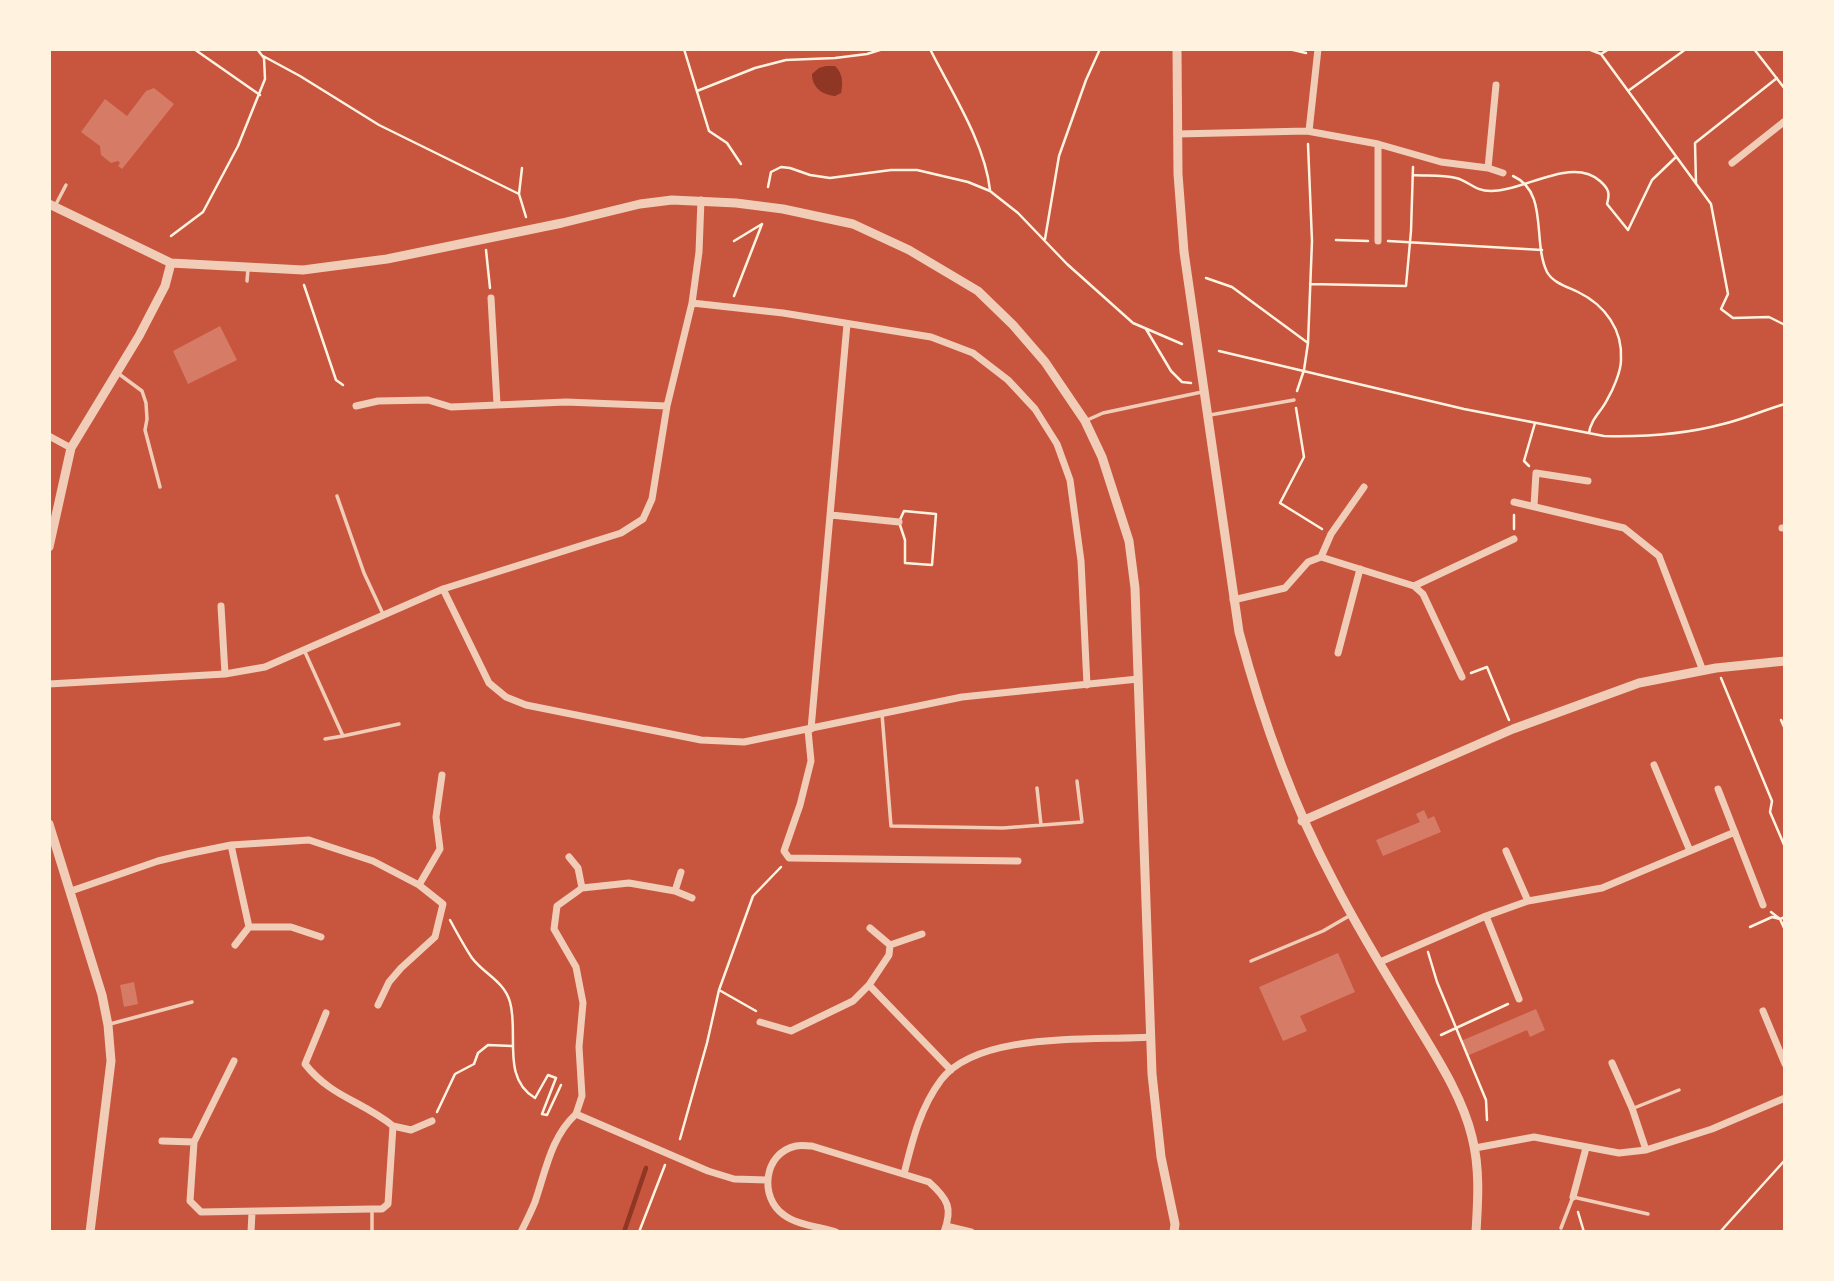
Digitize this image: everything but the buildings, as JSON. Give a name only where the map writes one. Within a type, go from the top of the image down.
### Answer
[{"type":"street","points":[[1177,49],[1177,134],[1184,252],[1233,600],[1255,692],[1303,821],[1351,915],[1456,1095],[1475,1148],[1478,1201],[1476,1232]]},
{"type":"street","points":[[1308,131],[1317,52]]},
{"type":"street","points":[[1488,168],[1496,85]]},
{"type":"street","points":[[1732,163],[1785,121]]},
{"type":"street","points":[[1177,134],[1308,131],[1378,144],[1441,162],[1488,168],[1503,173]]},
{"type":"street","points":[[1378,144],[1378,241]]},
{"type":"street","points":[[51,206],[171,263],[303,270],[352,264],[485,239],[640,204],[672,200],[736,202],[853,224],[909,250],[978,291],[1013,325],[1045,362],[1085,421],[1114,489],[1129,541],[1135,588],[1152,1074],[1160,1146],[1175,1229]]},
{"type":"street","points":[[49,684],[225,674],[265,667],[443,589],[621,533],[643,519],[652,499],[667,406],[692,303],[699,252],[701,200]]},
{"type":"street","points":[[49,547],[71,448],[117,373],[165,286],[171,263]]},
{"type":"street","points":[[491,298],[497,404]]},
{"type":"street","points":[[692,303],[931,337],[973,353],[1009,380],[1035,409],[1057,444],[1070,480],[1081,561],[1087,685]]},
{"type":"street","points":[[847,324],[810,729],[811,761],[800,806],[784,851],[789,858],[1018,861]]},
{"type":"street","points":[[356,405],[378,401],[428,400],[451,407],[566,402],[667,406]]},
{"type":"street","points":[[49,436],[71,448]]},
{"type":"street","points":[[1534,506],[1536,473],[1588,481]]},
{"type":"street","points":[[1321,557],[1331,534],[1364,487]]},
{"type":"street","points":[[1514,502],[1624,528],[1659,556],[1703,671]]},
{"type":"street","points":[[831,515],[899,522]]},
{"type":"street","points":[[1414,586],[1514,539]]},
{"type":"street","points":[[1233,600],[1284,588],[1308,562],[1321,557],[1414,586],[1423,594],[1462,677]]},
{"type":"street","points":[[1338,653],[1360,569]]},
{"type":"street","points":[[443,589],[489,683],[506,697],[526,705],[701,740],[744,742],[962,697],[1138,679]]},
{"type":"street","points":[[221,606],[225,674]]},
{"type":"street","points":[[1303,821],[1513,729],[1639,683],[1716,668],[1785,661]]},
{"type":"street","points":[[1654,765],[1690,851]]},
{"type":"street","points":[[419,885],[440,849],[436,817],[442,775]]},
{"type":"street","points":[[1718,789],[1763,905]]},
{"type":"street","points":[[49,824],[102,995],[108,1025],[111,1061],[90,1232]]},
{"type":"street","points":[[1380,962],[1486,916],[1528,901],[1602,888],[1735,832]]},
{"type":"street","points":[[71,891],[158,861],[231,845],[309,840],[373,861],[419,885],[443,904],[435,937],[389,982],[378,1005]]},
{"type":"street","points":[[231,845],[249,927]]},
{"type":"street","points":[[1506,851],[1528,901]]},
{"type":"street","points":[[569,858],[578,868],[582,888]]},
{"type":"street","points":[[675,891],[681,872]]},
{"type":"street","points":[[521,1232],[534,1206],[553,1144],[566,1123],[576,1114],[582,1096],[579,1047],[583,1003],[576,967],[554,929],[556,906],[582,888],[629,884],[675,891],[692,898]]},
{"type":"street","points":[[1486,916],[1519,999]]},
{"type":"street","points":[[249,927],[292,927],[321,937]]},
{"type":"street","points":[[234,945],[249,927]]},
{"type":"street","points":[[870,928],[890,945]]},
{"type":"street","points":[[890,945],[922,934]]},
{"type":"street","points":[[762,1019],[791,1031],[853,1001],[869,985],[889,956],[890,945]]},
{"type":"street","points":[[869,985],[951,1070]]},
{"type":"street","points":[[1763,1011],[1785,1064]]},
{"type":"street","points":[[326,1013],[305,1064],[326,1087],[379,1114],[393,1126],[411,1130],[432,1121]]},
{"type":"street","points":[[904,1174],[920,1118],[940,1081],[951,1070],[987,1050],[1022,1043],[1150,1037]]},
{"type":"street","points":[[234,1061],[194,1142],[190,1201],[201,1212],[382,1209],[389,1200],[393,1126]]},
{"type":"street","points":[[1612,1063],[1632,1108],[1646,1150]]},
{"type":"street","points":[[1475,1148],[1534,1137],[1619,1153],[1646,1150],[1712,1129],[1785,1098]]},
{"type":"street","points":[[576,1114],[708,1171],[734,1179],[767,1180]]},
{"type":"street","points":[[162,1141],[194,1142]]},
{"type":"street","points":[[836,1232],[816,1229],[786,1218],[776,1209],[769,1195],[767,1180],[770,1166],[781,1154],[795,1146],[812,1146],[929,1182],[943,1195],[949,1210],[945,1229],[971,1232]]},
{"type":"street","points":[[1573,1197],[1586,1148]]},
{"type":"street","points":[[251,1232],[252,1212]]},
{"type":"lane","points":[[51,206],[66,185]]},
{"type":"lane","points":[[247,281],[248,267]]},
{"type":"lane","points":[[117,373],[142,391],[146,403],[145,429],[160,488]]},
{"type":"lane","points":[[1085,421],[1103,413],[1204,387]]},
{"type":"lane","points":[[1208,416],[1294,400]]},
{"type":"lane","points":[[337,496],[364,573],[383,614]]},
{"type":"lane","points":[[304,650],[343,736]]},
{"type":"lane","points":[[882,714],[891,826],[1003,828],[1082,822],[1077,781]]},
{"type":"lane","points":[[325,739],[399,724]]},
{"type":"lane","points":[[1037,788],[1041,825]]},
{"type":"lane","points":[[1251,961],[1323,931],[1351,915]]},
{"type":"lane","points":[[108,1025],[192,1002]]},
{"type":"lane","points":[[1632,1108],[1679,1090]]},
{"type":"lane","points":[[1561,1228],[1573,1197],[1648,1214]]},
{"type":"lane","points":[[372,1209],[372,1232]]},
{"type":"path","points":[[194,49],[260,95]]},
{"type":"path","points":[[171,236],[204,212],[238,146],[265,79],[264,58],[257,49]]},
{"type":"path","points":[[684,49],[709,131],[727,143],[741,164]]},
{"type":"path","points":[[697,91],[755,68],[786,60],[835,58],[883,49]]},
{"type":"path","points":[[930,49],[973,137],[988,174],[990,191]]},
{"type":"path","points":[[1045,239],[1059,156],[1100,49]]},
{"type":"path","points":[[1289,49],[1317,52]]},
{"type":"path","points":[[1588,49],[1601,54],[1711,204],[1728,294],[1721,309],[1733,318],[1769,317],[1785,325]]},
{"type":"path","points":[[1601,54],[1609,49]]},
{"type":"path","points":[[1628,91],[1686,49]]},
{"type":"path","points":[[1754,49],[1785,89]]},
{"type":"path","points":[[264,58],[262,56],[379,125],[519,194]]},
{"type":"path","points":[[1696,183],[1695,144],[1777,78]]},
{"type":"path","points":[[1308,131],[1312,241],[1308,343],[1304,370],[1294,400],[1304,457],[1280,503],[1331,534]]},
{"type":"path","points":[[1310,284],[1406,286],[1414,153]]},
{"type":"path","points":[[1413,175],[1458,178],[1472,188],[1490,191],[1526,185],[1562,173],[1577,171],[1593,175],[1607,188],[1610,193],[1607,204],[1628,230],[1652,180],[1676,157]]},
{"type":"path","points":[[768,187],[771,172],[781,167],[830,178],[891,170],[917,170],[968,182],[990,191],[1018,214],[1119,312],[1146,329],[1182,344]]},
{"type":"path","points":[[522,168],[519,194],[530,230]]},
{"type":"path","points":[[1503,173],[1516,177],[1535,195],[1542,250],[1548,273],[1607,313],[1619,334],[1622,362],[1607,400],[1591,424],[1589,432]]},
{"type":"path","points":[[729,307],[762,224],[734,241]]},
{"type":"path","points":[[485,239],[491,298]]},
{"type":"path","points":[[1336,240],[1542,250]]},
{"type":"path","points":[[1206,278],[1232,288],[1308,343]]},
{"type":"path","points":[[304,285],[336,380],[343,385]]},
{"type":"path","points":[[1146,329],[1171,371],[1182,382],[1204,387]]},
{"type":"path","points":[[1219,351],[1378,390],[1589,432],[1627,436],[1680,432],[1723,424],[1785,404]]},
{"type":"path","points":[[1535,422],[1524,461],[1536,473]]},
{"type":"path","points":[[1514,502],[1514,539]]},
{"type":"path","points":[[904,511],[936,514],[932,565],[905,563],[905,540],[899,522],[904,511]]},
{"type":"path","points":[[1462,677],[1487,667],[1513,729]]},
{"type":"path","points":[[1716,668],[1772,801],[1770,812],[1785,846]]},
{"type":"path","points":[[1781,720],[1785,729]]},
{"type":"path","points":[[680,1139],[719,990],[753,895],[789,858]]},
{"type":"path","points":[[443,904],[450,921],[474,960],[502,985],[510,1002],[512,1046],[520,1084],[535,1098],[548,1074],[556,1078],[542,1114],[547,1115],[561,1085]]},
{"type":"path","points":[[1763,905],[1780,919],[1785,930]]},
{"type":"path","points":[[1750,927],[1772,917],[1785,917]]},
{"type":"path","points":[[1424,942],[1437,982],[1486,1100],[1487,1120]]},
{"type":"path","points":[[719,990],[756,1011],[762,1019]]},
{"type":"path","points":[[1441,1035],[1519,999]]},
{"type":"path","points":[[432,1121],[455,1074],[474,1065],[478,1053],[488,1045],[512,1046]]},
{"type":"path","points":[[1720,1232],[1785,1160]]},
{"type":"path","points":[[639,1232],[641,1221],[666,1165]]},
{"type":"path","points":[[1573,1197],[1584,1232]]},
{"type":"shaded area","points":[[826,66],[835,66],[841,75],[841,93],[835,96],[819,90],[812,79],[812,74]]},
{"type":"waterway","points":[[624,1232],[646,1168]]}]
